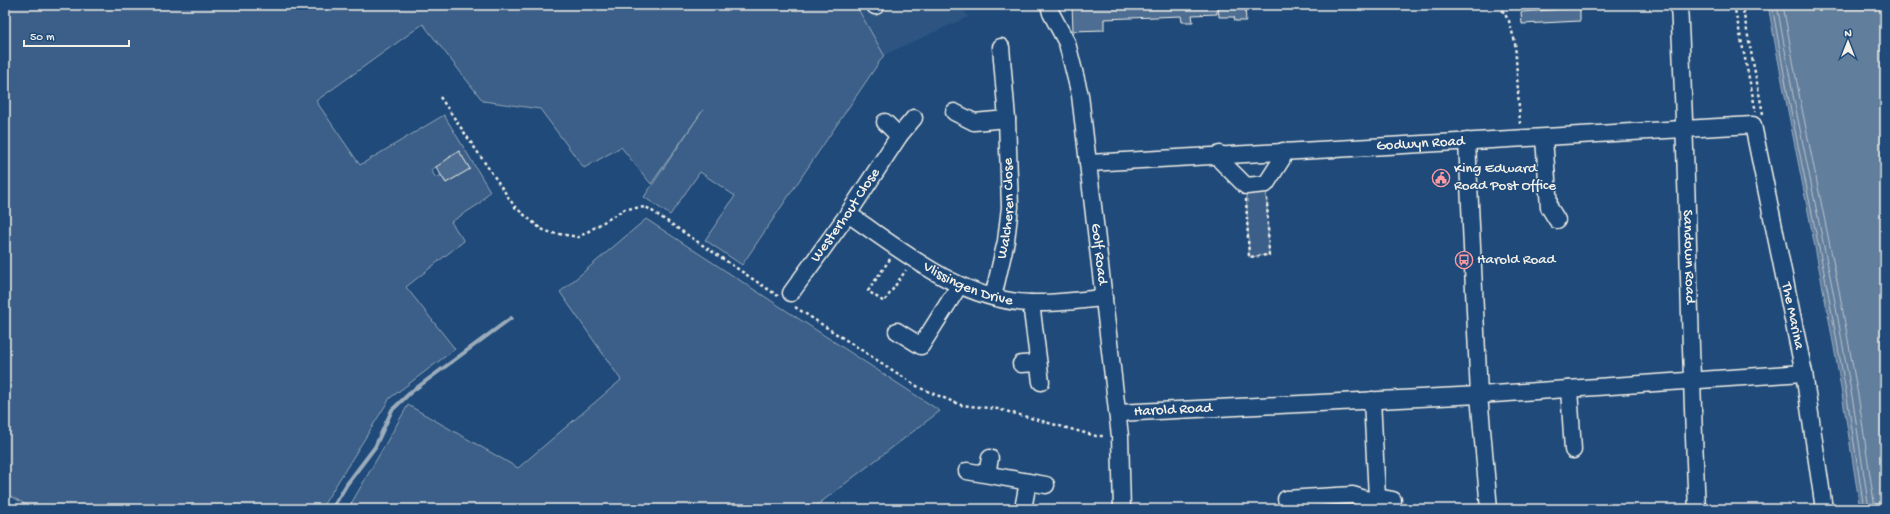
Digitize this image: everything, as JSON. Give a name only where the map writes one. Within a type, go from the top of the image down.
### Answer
[{"type":"street","name":"Golf Road","points":[[1049,5],[1051,13],[1067,43],[1080,95],[1120,436],[1122,509]]},
{"type":"street","name":"Sandown Road","points":[[1679,5],[1685,129],[1691,381],[1697,509]]},
{"type":"street","name":"Walcheren Close","points":[[993,297],[1008,222],[1007,119],[1001,47]]},
{"type":"street","points":[[954,112],[974,122],[1007,119]]},
{"type":"street","name":"Westerhout Close","points":[[789,299],[848,214],[899,136],[914,118]]},
{"type":"street","points":[[885,122],[899,136]]},
{"type":"street","name":"Godwyn Road","points":[[1089,162],[1521,138],[1544,138],[1753,125]]},
{"type":"street","name":"The Marina","points":[[1753,125],[1804,373],[1824,509]]},
{"type":"street","points":[[1544,138],[1549,207],[1558,220]]},
{"type":"street","points":[[1467,141],[1480,394],[1489,509]]},
{"type":"street","points":[[1220,154],[1221,161],[1246,186],[1266,184],[1282,159],[1283,151]]},
{"type":"street","name":"Vlissingen Drive","points":[[848,214],[959,286],[993,297],[1031,303],[1104,298]]},
{"type":"street","points":[[897,331],[921,346],[959,286]]},
{"type":"street","points":[[1031,303],[1041,382]]},
{"type":"street","points":[[1021,364],[1038,363]]},
{"type":"street","name":"Harold Road","points":[[1117,413],[1569,389],[1804,373]]},
{"type":"street","points":[[1569,389],[1573,450]]},
{"type":"street","points":[[1372,400],[1377,497]]},
{"type":"street","points":[[987,474],[990,458]]},
{"type":"street","points":[[967,471],[1046,486]]},
{"type":"street","points":[[1023,509],[1028,482]]},
{"type":"street","points":[[1286,499],[1312,503],[1353,495],[1368,500],[1377,497],[1393,500]]},
{"type":"path","points":[[1500,5],[1509,22],[1515,42],[1521,138]]},
{"type":"path","points":[[1734,5],[1755,107]]},
{"type":"path","points":[[1753,97],[1760,96]]},
{"type":"path","points":[[440,98],[515,207],[527,220],[541,229],[552,233],[578,237],[625,209],[646,207],[789,299],[920,388],[961,405],[998,409],[1096,436],[1120,436]]},
{"type":"path","points":[[1246,186],[1249,257],[1269,255],[1266,184]]},
{"type":"path","points":[[898,247],[868,291],[884,302],[914,258]]},
{"type":"shaded area","points":[[5,5],[864,5],[858,9],[884,55],[742,265],[705,240],[735,196],[700,172],[670,215],[644,197],[703,110],[651,184],[621,147],[584,168],[540,109],[483,101],[423,24],[316,101],[360,165],[444,115],[490,191],[479,204],[451,222],[464,241],[406,287],[455,349],[390,398],[321,509],[34,509],[5,493]],"holes":[[[459,151],[469,169],[446,183],[441,175],[436,178],[431,170],[437,166],[439,169],[452,162],[449,157]]]},
{"type":"shaded area","points":[[864,5],[961,5],[968,17],[884,55],[857,9]]},
{"type":"shaded area","points":[[1266,184],[1269,255],[1249,257],[1246,186]]},
{"type":"shaded area","points":[[646,219],[940,411],[812,509],[348,509],[408,405],[518,468],[621,380],[560,292]]},
{"type":"water","points":[[1768,5],[1885,5],[1885,509],[1860,509],[1829,321]]},
{"type":"building","points":[[1072,5],[1217,5],[1217,14],[1192,15],[1193,22],[1182,22],[1181,16],[1104,19],[1104,30],[1073,31]]},
{"type":"building","points":[[1218,5],[1245,5],[1246,21],[1235,21],[1234,17],[1219,17]]},
{"type":"building","points":[[1580,8],[1580,21],[1522,24],[1521,12]]},
{"type":"building","points":[[459,151],[470,169],[446,183],[436,167]]},
{"type":"waterway","points":[[332,509],[347,484],[375,447],[392,410],[411,392],[511,318]]},
{"type":"waterway","points":[[5,502],[18,509]]},
{"type":"place","name":"King Edward Road Post Office","points":[[1441,178]]},
{"type":"place","name":"Harold Road","points":[[1464,260]]}]
